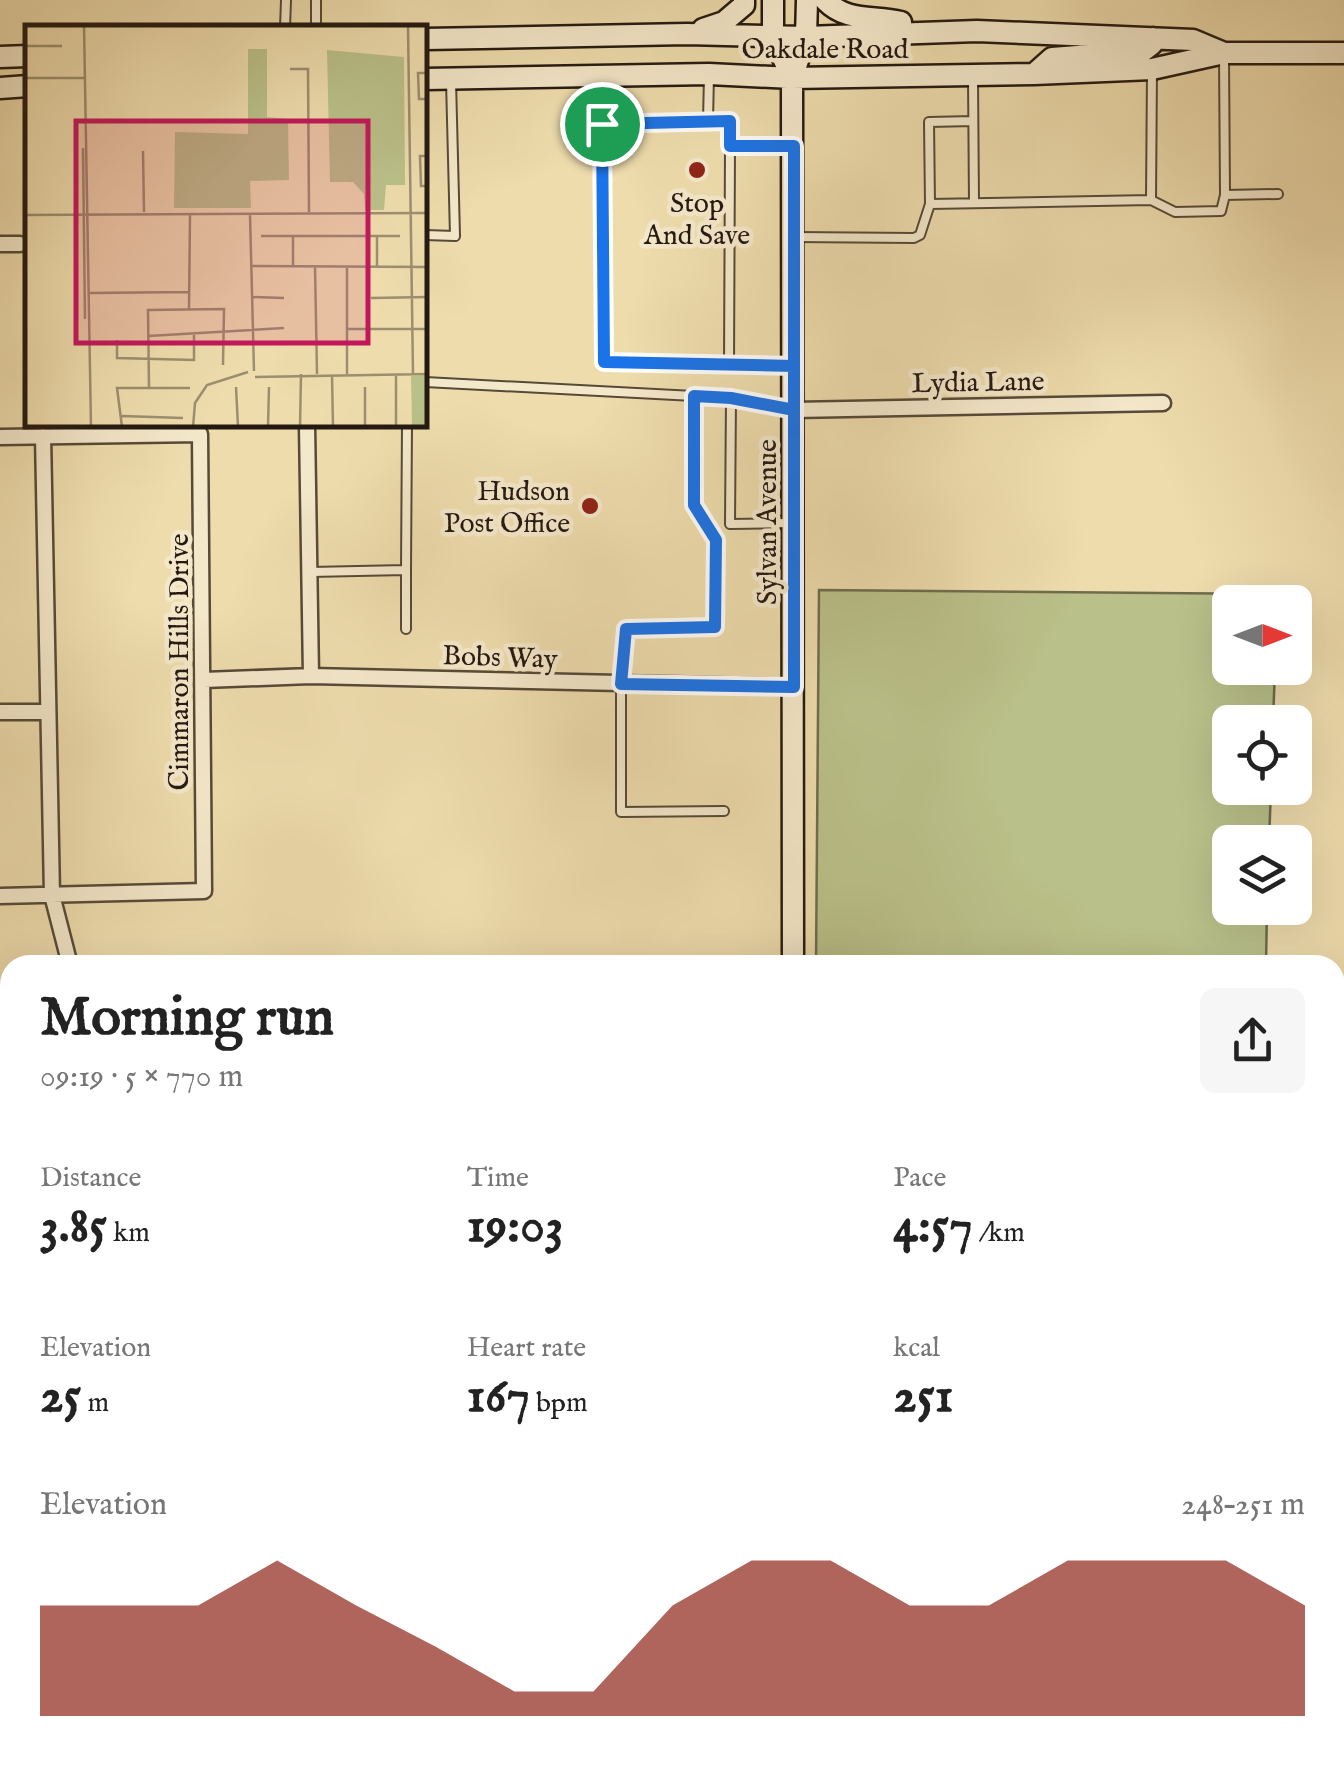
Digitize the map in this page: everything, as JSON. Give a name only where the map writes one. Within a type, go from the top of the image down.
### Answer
[{"type":"main road","points":[[688,34],[724,22],[744,5],[744,0]]},
{"type":"main road","name":"Sylvan Avenue","points":[[773,0],[772,36],[792,78]]},
{"type":"main road","name":"Sylvan Avenue","points":[[793,955],[792,78],[806,38],[806,0]]},
{"type":"main road","points":[[825,0],[862,20],[892,20],[932,31]]},
{"type":"main road","name":"Oakdale Road","points":[[428,39],[688,34],[806,38],[932,31],[1193,40],[1224,53]]},
{"type":"main road","points":[[1034,74],[1052,58],[1143,51],[1153,38]]},
{"type":"main road","name":"Oakdale Road","points":[[428,79],[1034,74],[1152,69],[1224,53],[1344,53]]},
{"type":"main road","points":[[0,57],[25,56]]},
{"type":"main road","points":[[0,88],[25,86]]},
{"type":"street","points":[[0,244],[20,244]]},
{"type":"street","name":"Lydia Lane","points":[[794,410],[1164,403]]},
{"type":"street","points":[[306,428],[311,676]]},
{"type":"street","name":"Cimmaron Hills Drive","points":[[43,436],[200,434],[204,891],[52,895]]},
{"type":"street","points":[[0,437],[43,436],[52,895],[67,955]]},
{"type":"street","name":"Bobs Way","points":[[204,680],[311,676],[794,687]]},
{"type":"street","points":[[0,712],[48,712]]},
{"type":"street","points":[[0,896],[52,895]]},
{"type":"lane","points":[[930,204],[1151,200],[1175,212],[1221,212],[1225,195],[1224,53]]},
{"type":"lane","points":[[1151,200],[1152,69]]},
{"type":"lane","points":[[708,74],[708,121]]},
{"type":"lane","points":[[973,74],[974,203]]},
{"type":"lane","points":[[601,76],[604,362],[794,366]]},
{"type":"lane","points":[[428,235],[455,236],[451,78]]},
{"type":"lane","points":[[794,237],[920,235],[930,204],[929,122],[973,120]]},
{"type":"lane","points":[[602,124],[730,121],[728,367]]},
{"type":"lane","points":[[730,146],[794,146]]},
{"type":"lane","points":[[1225,195],[1278,194]]},
{"type":"lane","points":[[428,382],[731,398],[794,410]]},
{"type":"lane","points":[[694,396],[694,505],[716,540],[715,627],[626,629],[621,684],[621,812],[724,812]]},
{"type":"lane","points":[[731,398],[730,524],[794,523]]},
{"type":"lane","points":[[406,630],[407,428]]},
{"type":"lane","points":[[309,572],[406,570]]},
{"type":"green space","points":[[819,590],[1212,593],[1212,685],[1274,685],[1274,705],[1212,705],[1212,805],[1270,805],[1270,825],[1212,825],[1212,925],[1267,925],[1266,955],[816,955]]},
{"type":"place","name":"Stop And Save","points":[[697,170]]},
{"type":"place","name":"Hudson Post Office","points":[[590,506]]},
{"type":"route","points":[[602,124],[604,362],[794,366],[794,410],[794,687],[621,684],[626,629],[715,627],[716,540],[694,505],[694,396],[731,398],[794,410],[794,366],[794,146],[730,146],[730,121],[602,124]]}]
